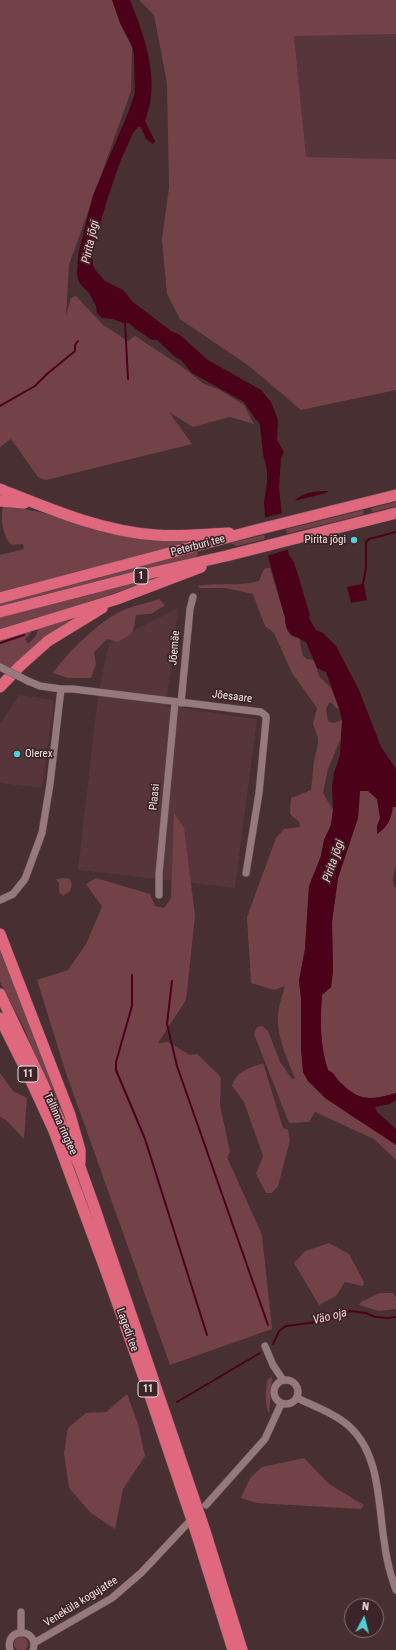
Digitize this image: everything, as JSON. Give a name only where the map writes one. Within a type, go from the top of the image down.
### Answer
[{"type":"highway","points":[[0,489],[44,506],[105,526],[150,534],[193,535],[252,531]]},
{"type":"highway","name":"Peterburi tee","points":[[0,598],[252,531],[396,495]]},
{"type":"highway","points":[[0,501],[44,506]]},
{"type":"highway","name":"Peterburi tee","points":[[0,612],[151,573],[255,549],[396,513]]},
{"type":"highway","points":[[0,635],[117,599],[185,574],[226,556]]},
{"type":"highway","points":[[0,687],[20,666],[48,641],[117,599]]},
{"type":"highway","points":[[0,934],[70,1115],[80,1150],[80,1167]]},
{"type":"highway","name":"Tallinna ringtee","points":[[0,994],[80,1167]]},
{"type":"highway","name":"Lagedi tee","points":[[0,1018],[54,1131],[106,1271],[192,1518],[233,1650]]},
{"type":"highway","name":"Lagedi tee","points":[[80,1167],[146,1355],[204,1528],[242,1650]]},
{"type":"street","name":"Jõemäe","points":[[178,702],[190,609],[194,597]]},
{"type":"street","name":"Jõesaare","points":[[0,667],[28,682],[40,686],[261,712],[266,716],[259,792],[246,873]]},
{"type":"street","points":[[0,900],[13,894],[25,879],[42,833],[61,689]]},
{"type":"street","name":"Plaasi","points":[[159,895],[159,874],[178,702]]},
{"type":"street","points":[[265,1346],[273,1365],[282,1380]]},
{"type":"street","points":[[282,1380],[294,1383],[298,1390],[297,1398],[292,1403],[281,1404],[275,1399],[273,1391],[276,1384],[282,1380]]},
{"type":"street","points":[[297,1398],[338,1419],[350,1427],[367,1451],[373,1472],[390,1573],[396,1590]]},
{"type":"street","points":[[206,1505],[264,1439],[281,1404]]},
{"type":"street","name":"Veneküla kogujatee","points":[[33,1647],[117,1594],[142,1572],[187,1524]]},
{"type":"street","points":[[21,1632],[22,1612]]},
{"type":"street","points":[[9,1650],[11,1638],[15,1634],[21,1632],[32,1638],[33,1647]]},
{"type":"shaded area","points":[[0,0],[112,0],[120,23],[132,47],[131,91],[69,265],[66,315],[71,298],[76,296],[103,325],[128,341],[135,336],[181,366],[204,384],[220,390],[244,405],[254,424],[230,417],[193,427],[169,412],[192,444],[46,480],[38,477],[11,439],[0,447]]},
{"type":"shaded area","points":[[139,0],[396,0],[396,34],[294,36],[306,157],[396,159],[396,390],[301,410],[249,366],[180,319],[167,294],[162,239],[169,188],[167,83],[154,15]]},
{"type":"shaded area","points":[[396,34],[396,159],[306,157],[294,35]]},
{"type":"shaded area","points":[[396,502],[396,506],[373,512],[371,510],[372,508]]},
{"type":"shaded area","points":[[9,506],[44,513],[108,532],[188,541],[183,545],[0,593],[0,555],[24,549],[23,544],[12,545],[4,533],[2,511],[3,507]]},
{"type":"shaded area","points":[[363,510],[364,513],[362,515],[237,546],[230,543]]},
{"type":"shaded area","points":[[197,552],[198,554],[196,557],[0,608],[0,602]]},
{"type":"shaded area","points":[[270,568],[286,626],[291,636],[299,638],[303,656],[307,659],[314,660],[319,676],[331,688],[339,708],[336,708],[331,702],[329,703],[326,709],[328,721],[334,723],[342,720],[341,738],[328,769],[323,793],[333,810],[331,825],[324,840],[321,856],[309,886],[305,949],[299,981],[301,998],[301,1048],[303,1072],[308,1081],[351,1116],[371,1127],[396,1145],[396,1160],[374,1139],[315,1112],[309,1122],[289,1123],[254,1034],[257,1027],[262,1026],[268,1031],[280,1062],[292,1079],[295,1078],[282,1044],[278,1024],[279,1009],[285,986],[274,990],[251,983],[247,917],[276,838],[284,829],[300,827],[299,822],[290,814],[291,798],[311,790],[314,761],[318,744],[318,738],[313,724],[317,708],[292,673],[274,633],[265,626],[253,594],[226,588],[200,588],[198,586],[213,584],[244,584],[259,581],[264,569]]},
{"type":"shaded area","points":[[159,577],[160,578],[0,631],[0,617]]},
{"type":"shaded area","points":[[159,599],[165,605],[151,614],[136,615],[133,630],[130,635],[117,642],[107,639],[94,652],[96,664],[91,678],[68,678],[53,673],[85,637],[105,621],[128,608]]},
{"type":"shaded area","points":[[178,608],[166,706],[257,719],[235,888],[78,870],[98,696],[109,643]]},
{"type":"shaded area","points":[[92,609],[12,669],[0,664],[0,638],[30,629],[31,633],[25,639],[28,644],[36,636],[38,629]]},
{"type":"shaded area","points":[[19,695],[54,700],[42,788],[0,783],[0,724]]},
{"type":"shaded area","points":[[396,785],[396,866],[393,883],[396,888],[396,1093],[380,1097],[367,1098],[354,1094],[328,1070],[323,1051],[321,1033],[322,995],[331,987],[333,971],[332,922],[338,878],[358,818],[360,791]]},
{"type":"shaded area","points":[[174,813],[184,828],[195,916],[186,1000],[158,1043],[168,1042],[190,1055],[197,1054],[221,1078],[220,1105],[230,1152],[227,1157],[262,1235],[272,1329],[170,1365],[65,1070],[37,980],[68,970],[86,944],[102,907],[86,884],[96,878],[150,894],[155,906],[164,908],[171,898]]},
{"type":"shaded area","points":[[56,879],[70,879],[72,884],[70,891],[63,896],[59,892],[59,883]]},
{"type":"shaded area","points":[[0,945],[62,1105],[67,1124],[42,1072],[24,1028],[0,982]]},
{"type":"shaded area","points":[[263,1063],[283,1128],[288,1130],[290,1140],[278,1186],[272,1193],[266,1193],[256,1174],[263,1156],[244,1102],[232,1086],[240,1073]]},
{"type":"shaded area","points":[[0,1073],[13,1091],[27,1098],[24,1139],[6,1120],[0,1117]]},
{"type":"shaded area","points":[[329,1243],[349,1254],[364,1282],[363,1286],[345,1282],[336,1296],[319,1305],[294,1263],[305,1251]]},
{"type":"shaded area","points":[[380,1293],[393,1293],[396,1297],[396,1309],[379,1311],[359,1305],[361,1302]]},
{"type":"shaded area","points":[[272,1377],[269,1413],[266,1402],[266,1386],[268,1379]]},
{"type":"shaded area","points":[[127,1394],[138,1424],[145,1456],[123,1489],[115,1529],[91,1513],[69,1488],[64,1453],[68,1428],[86,1413],[106,1412]]},
{"type":"shaded area","points":[[304,1458],[329,1484],[364,1505],[361,1509],[257,1503],[241,1498],[250,1478],[262,1467]]},
{"type":"shaded area","points":[[18,1637],[24,1637],[28,1641],[28,1647],[24,1651],[18,1651],[14,1647],[14,1641]]},
{"type":"water","points":[[112,0],[130,0],[146,44],[152,90],[150,106],[145,121],[155,141],[153,144],[146,139],[141,127],[138,127],[133,133],[120,162],[107,200],[92,252],[93,265],[105,281],[123,290],[133,302],[171,331],[180,335],[208,360],[261,390],[271,402],[278,420],[277,440],[284,452],[281,458],[279,488],[284,534],[289,555],[294,562],[310,615],[309,618],[316,630],[323,633],[336,646],[359,690],[381,747],[396,769],[396,807],[393,807],[390,819],[386,826],[377,834],[377,826],[380,818],[377,799],[368,791],[360,791],[358,818],[338,878],[332,922],[333,971],[331,987],[322,995],[321,1024],[325,1061],[328,1070],[333,1073],[339,1081],[354,1094],[367,1098],[380,1097],[396,1093],[396,1100],[390,1104],[375,1107],[377,1112],[396,1129],[396,1145],[325,1098],[308,1081],[303,1072],[301,1048],[301,998],[299,981],[305,949],[309,886],[321,856],[324,840],[331,825],[333,810],[332,786],[334,773],[340,755],[342,720],[326,672],[317,668],[306,642],[293,636],[287,628],[268,556],[264,502],[267,484],[267,470],[263,454],[260,425],[244,402],[192,373],[181,360],[175,357],[157,340],[152,340],[129,323],[102,318],[97,313],[96,306],[89,293],[78,280],[78,255],[93,195],[135,93],[134,54],[132,46],[120,23]]},
{"type":"water","points":[[329,491],[295,501],[305,494]]},
{"type":"water","points":[[364,584],[367,600],[351,603],[347,587]]},
{"type":"pier","points":[[283,513],[290,549],[266,556],[263,518]]},
{"type":"waterway","points":[[125,323],[128,379]]},
{"type":"waterway","points":[[0,406],[35,386],[75,351],[75,345],[78,341]]},
{"type":"waterway","points":[[363,584],[366,568],[366,542],[369,539],[396,532]]},
{"type":"waterway","points":[[0,643],[24,635]]},
{"type":"waterway","points":[[132,975],[132,1006],[116,1062],[116,1070],[145,1139],[207,1335]]},
{"type":"waterway","points":[[172,981],[167,1024],[177,1066],[268,1325]]},
{"type":"waterway","name":"Väo oja","points":[[273,1344],[279,1331],[286,1326],[324,1321],[350,1311],[366,1313],[375,1317],[396,1317]]},
{"type":"waterway","name":"Väo oja","points":[[177,1402],[260,1353]]},
{"type":"place","name":"Pirita jõgi","points":[[354,540]]},
{"type":"place","name":"Olerex","points":[[17,754]]}]
